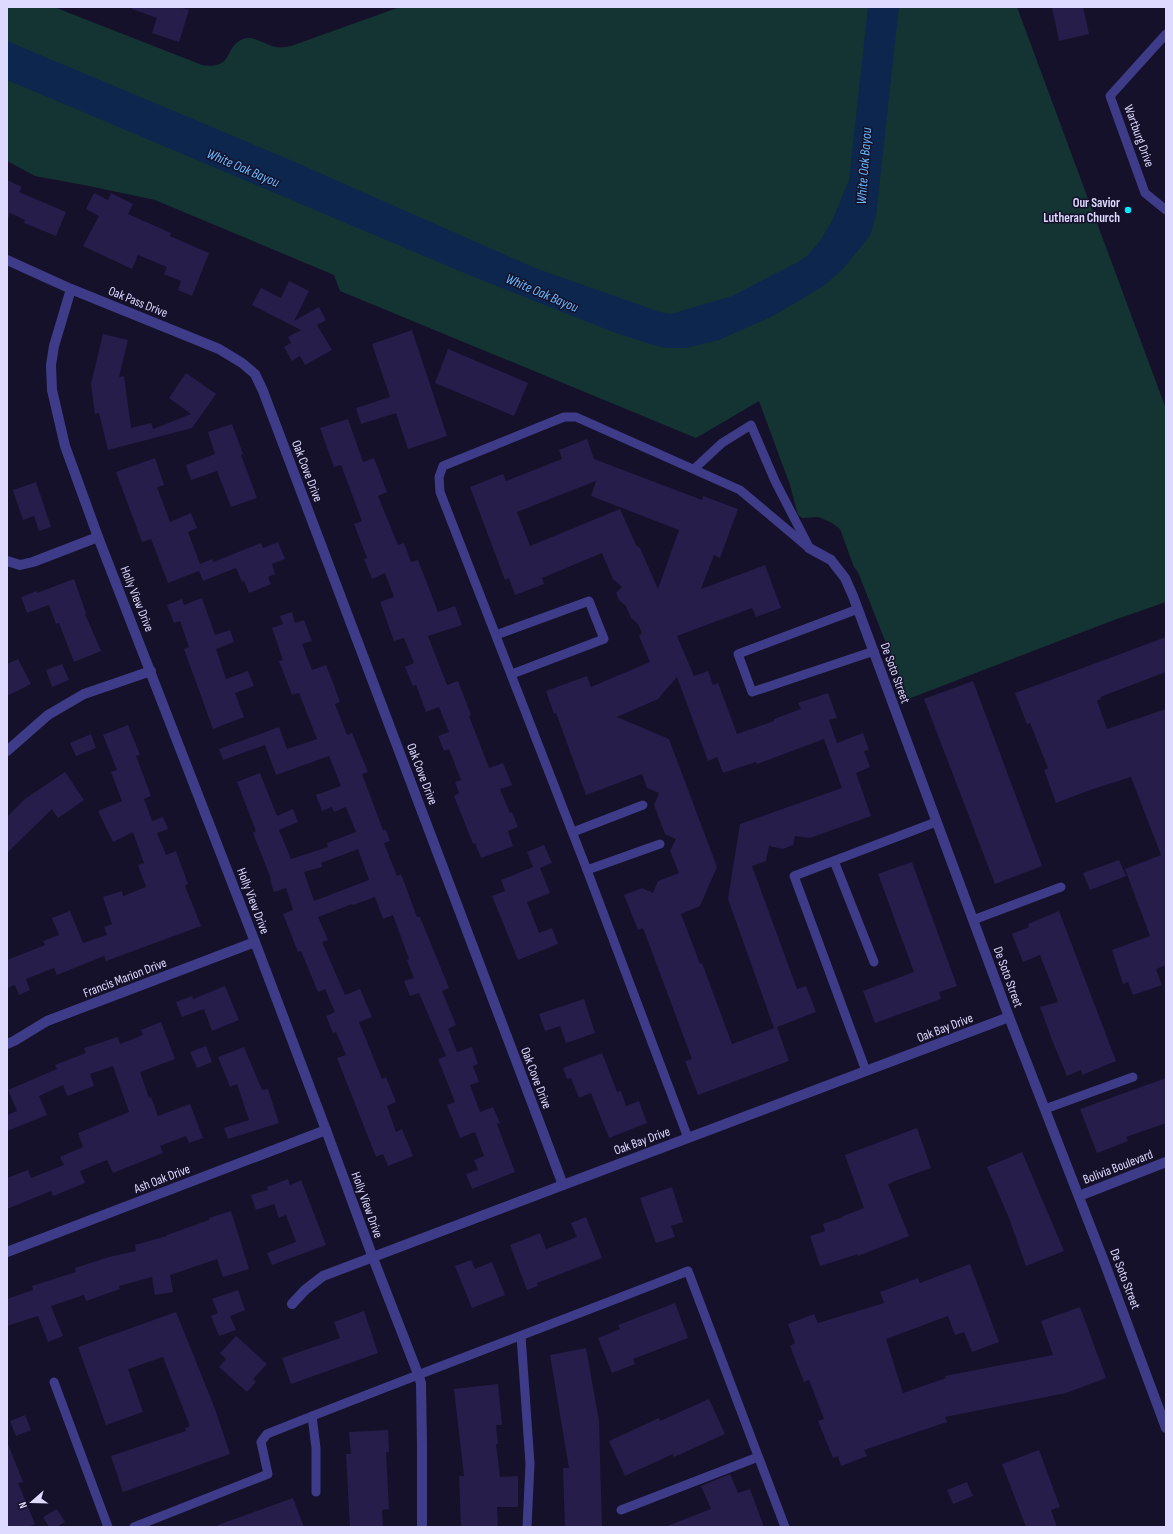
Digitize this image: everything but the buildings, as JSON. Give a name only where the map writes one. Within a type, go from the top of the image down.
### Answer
[{"type":"street","name":"Oak Pass Drive","points":[[7,260],[71,289],[219,349],[242,363],[255,374]]},
{"type":"street","name":"Holly View Drive","points":[[71,289],[54,346],[51,365],[52,390],[65,446],[98,536],[255,942],[421,1382],[422,1527]]},
{"type":"street","name":"Oak Cove Drive","points":[[255,374],[263,391],[563,1184]]},
{"type":"street","points":[[7,561],[20,565],[33,562],[98,536]]},
{"type":"street","name":"De Soto Street","points":[[809,548],[831,560],[845,578],[858,609],[1009,1017],[1106,1264],[1166,1428]]},
{"type":"street","points":[[7,751],[48,715],[84,694],[151,670]]},
{"type":"street","name":"Francis Marion Drive","points":[[7,1044],[47,1021],[255,942]]},
{"type":"street","name":"Oak Bay Drive","points":[[292,1304],[305,1290],[323,1276],[563,1184],[1009,1017]]},
{"type":"street","name":"Ash Oak Drive","points":[[7,1252],[326,1130]]},
{"type":"street","name":"Bolivia Boulevard","points":[[1079,1196],[1166,1162]]},
{"type":"lane","name":"Wartburg Drive","points":[[1166,34],[1110,96],[1145,193],[1166,210]]},
{"type":"lane","points":[[688,1138],[512,674],[440,492],[439,477],[443,466],[564,417],[576,417],[740,490],[809,548]]},
{"type":"lane","points":[[694,469],[722,443],[751,425],[775,481],[809,548]]},
{"type":"lane","points":[[496,635],[589,600],[604,639],[512,674]]},
{"type":"lane","points":[[858,609],[738,654],[752,692],[874,651]]},
{"type":"lane","points":[[572,832],[643,805]]},
{"type":"lane","points":[[866,1071],[794,876],[936,822]]},
{"type":"lane","points":[[587,870],[660,844]]},
{"type":"lane","points":[[834,860],[874,962]]},
{"type":"lane","points":[[973,920],[1061,888]]},
{"type":"lane","points":[[1045,1109],[1133,1076]]},
{"type":"lane","points":[[134,1527],[268,1474],[261,1442],[267,1434],[418,1374],[522,1336],[688,1271],[785,1527]]},
{"type":"lane","points":[[522,1336],[530,1464],[527,1527]]},
{"type":"lane","points":[[54,1382],[108,1527]]},
{"type":"lane","points":[[312,1416],[316,1448],[316,1492]]},
{"type":"lane","points":[[621,1510],[758,1457]]},
{"type":"green space","points":[[7,7],[54,7],[202,65],[212,66],[220,64],[224,61],[233,47],[243,39],[251,38],[278,47],[291,46],[400,7],[1017,7],[1166,409],[1166,602],[1114,620],[908,699],[840,529],[832,523],[819,517],[802,518],[798,515],[790,485],[759,401],[696,438],[340,291],[334,275],[155,200],[35,176],[7,161]]},
{"type":"water","name":"White Oak Bayou","points":[[868,7],[899,7],[876,216],[870,236],[843,269],[822,287],[773,316],[719,340],[686,348],[666,348],[613,332],[469,275],[7,80],[7,41],[288,159],[535,268],[660,312],[671,314],[732,296],[798,262],[807,256],[820,241],[832,221],[849,180]]},
{"type":"place","name":"Our Savior Lutheran Church","points":[[1128,210]]}]
